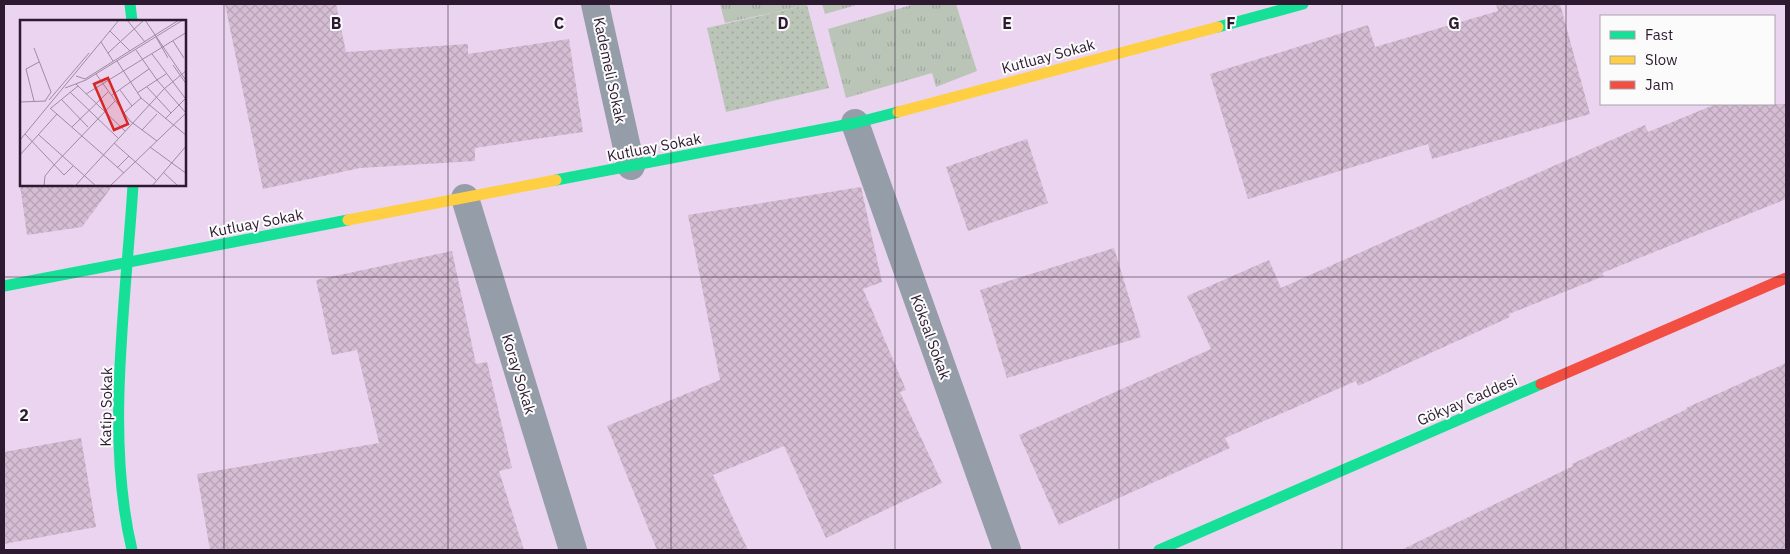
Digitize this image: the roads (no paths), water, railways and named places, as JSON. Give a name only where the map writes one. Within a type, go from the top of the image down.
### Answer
[{"type":"street","points":[[130,4],[132,20]]},
{"type":"street","name":"Kademeli Sokak","points":[[595,4],[631,166]]},
{"type":"street","name":"Kutluay Sokak","points":[[4,286],[855,123],[1303,4]]},
{"type":"street","name":"Köksal Sokak","points":[[855,123],[1007,550]]},
{"type":"street","name":"Katip Sokak","points":[[132,550],[124,511],[119,431],[133,186]]},
{"type":"street","name":"Koray Sokak","points":[[465,198],[573,550]]},
{"type":"street","name":"Gökyay Caddesi","points":[[1159,550],[1786,278]]}]
